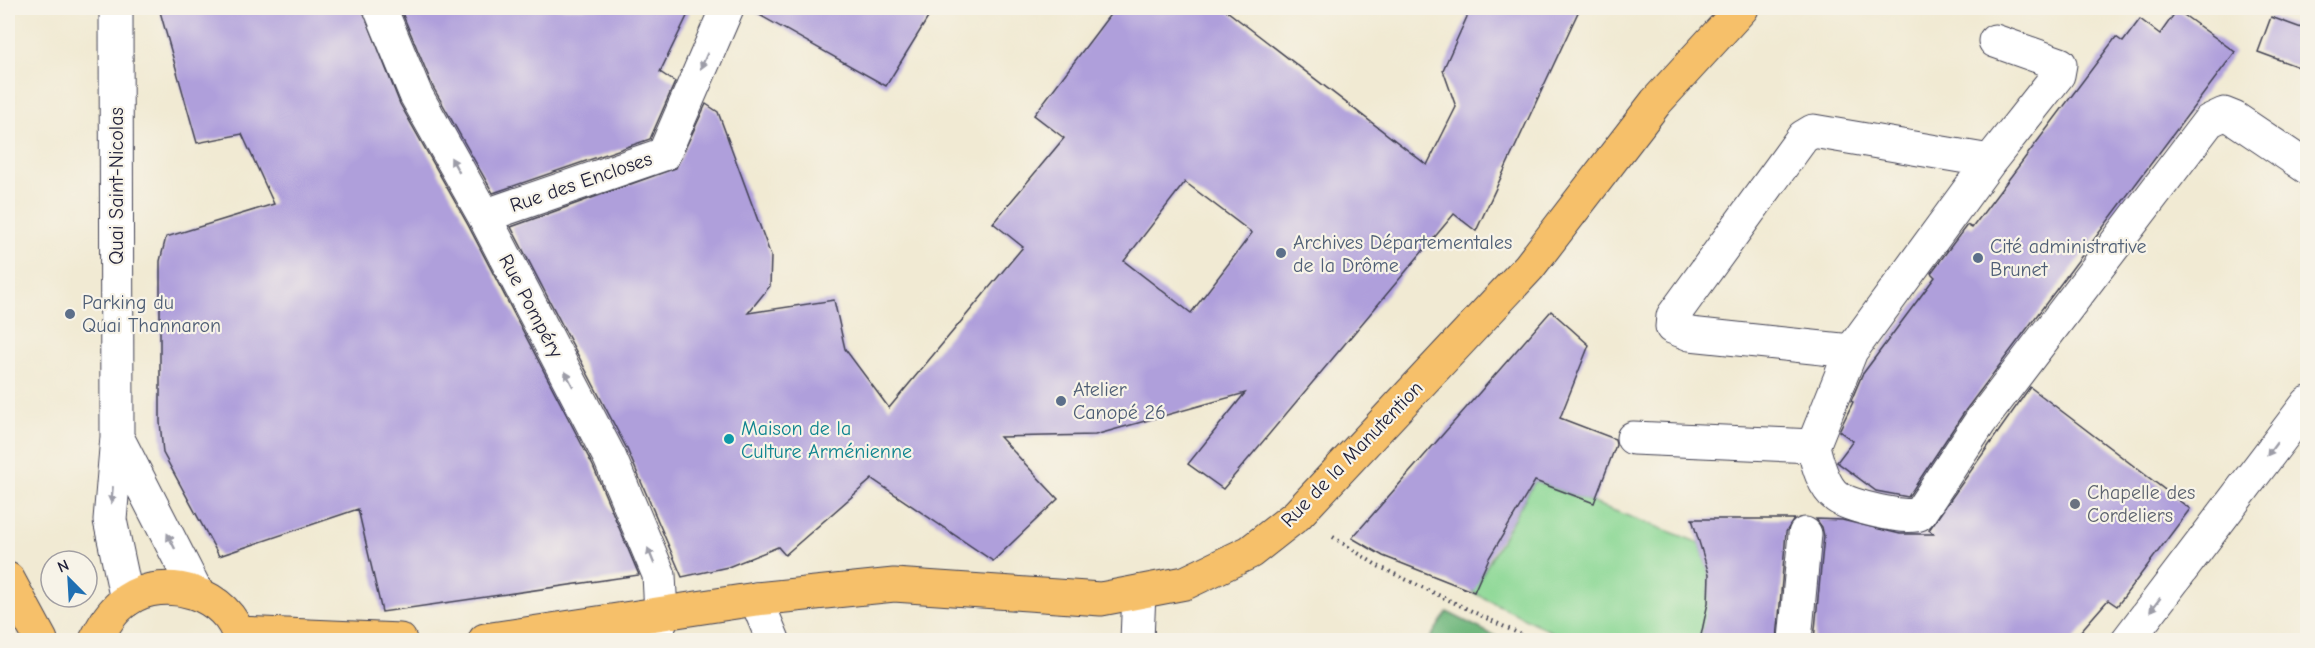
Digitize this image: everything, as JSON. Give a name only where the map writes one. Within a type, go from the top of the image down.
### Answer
[{"type":"main road","name":"Rue de la Manutention","points":[[1656,102],[1714,8]]},
{"type":"main road","name":"Rue de la Manutention","points":[[485,640],[659,627],[756,599],[894,585],[1101,599],[1185,583],[1239,557],[1297,515],[1529,267],[1656,102],[1742,8]]},
{"type":"main road","points":[[8,579],[41,640]]},
{"type":"main road","points":[[96,640],[108,618],[127,600],[150,589],[171,588],[197,593],[224,611],[239,637],[400,640]]},
{"type":"street","name":"Quai Saint-Nicolas","points":[[116,8],[117,437],[110,520],[127,600]]},
{"type":"street","name":"Rue Pompéry","points":[[380,8],[416,95],[484,216],[610,458],[659,575],[659,627]]},
{"type":"street","name":"Rue des Encloses","points":[[484,216],[664,154],[727,8]]},
{"type":"street","points":[[1995,41],[2060,64],[2058,75],[1990,161],[1851,351],[1813,446],[1824,480],[1837,497],[1891,515],[1912,518],[1919,514],[1980,422],[2209,121],[2224,114],[2234,118],[2307,168]]},
{"type":"street","points":[[1851,351],[1690,334],[1672,327],[1673,316],[1803,137],[1813,131],[1990,161]]},
{"type":"street","points":[[2128,640],[2307,403]]},
{"type":"street","name":"Quai Saint-Nicolas","points":[[117,437],[197,593]]},
{"type":"street","points":[[1633,438],[1813,446]]},
{"type":"street","points":[[1795,640],[1805,534]]},
{"type":"street","points":[[1137,640],[1139,592]]},
{"type":"street","points":[[756,599],[773,640]]},
{"type":"path","points":[[1346,545],[1378,566],[1532,640]]},
{"type":"green space","points":[[1535,481],[1700,543],[1709,574],[1707,626],[1703,628],[1700,640],[1568,640],[1472,592]]},
{"type":"green space","points":[[1447,612],[1503,640],[1429,640]]},
{"type":"building","points":[[159,8],[362,8],[400,104],[468,225],[593,466],[639,575],[382,612],[358,509],[219,556],[163,453],[160,422],[160,261],[166,237],[274,204],[242,134],[197,143]]},
{"type":"building","points":[[400,8],[691,8],[660,72],[675,82],[650,139],[493,193],[433,87]]},
{"type":"building","points":[[747,8],[934,8],[886,86]]},
{"type":"building","points":[[1115,8],[1223,8],[1427,165],[1456,107],[1443,70],[1471,8],[1580,8],[1476,231],[1454,214],[1223,489],[1188,464],[1245,393],[1095,435],[1000,437],[1058,499],[993,561],[872,479],[785,555],[778,547],[728,567],[682,577],[627,449],[511,227],[676,168],[706,104],[718,112],[771,256],[770,286],[748,313],[834,300],[845,349],[889,408],[1023,247],[993,223],[1064,138],[1034,115]],"holes":[[[1185,182],[1252,233],[1191,313],[1124,261]]]},
{"type":"building","points":[[2177,10],[2235,52],[1965,411],[1908,497],[1876,491],[1837,462],[1853,441],[1839,431],[1853,402],[1851,401],[1862,375],[1935,277],[1931,273],[1967,225],[1972,228],[2116,37],[2123,42],[2140,19],[2160,34]]},
{"type":"building","points":[[2271,17],[2307,30],[2307,70],[2258,52]]},
{"type":"building","points":[[1551,311],[1589,345],[1560,418],[1615,439],[1616,445],[1594,503],[1535,481],[1489,558],[1474,592],[1383,556],[1352,538]]},
{"type":"building","points":[[2030,387],[2190,509],[2117,606],[2108,600],[2073,640],[1814,640],[1824,536],[1822,527],[1816,519],[1842,520],[1900,534],[1934,534],[1929,530]]},
{"type":"building","points":[[1692,519],[1794,519],[1786,532],[1777,640],[1700,640],[1708,603],[1709,574]]},
{"type":"place","name":"Archives Départementales de la Drôme","points":[[1281,253]]},
{"type":"place","name":"Cité administrative Brunet","points":[[1978,258]]},
{"type":"place","name":"Parking du Quai Thannaron","points":[[70,314]]},
{"type":"place","name":"Atelier Canopé 26","points":[[1061,401]]},
{"type":"place","name":"Maison de la Culture Arménienne","points":[[729,439]]},
{"type":"place","name":"Chapelle des Cordeliers","points":[[2075,504]]}]
